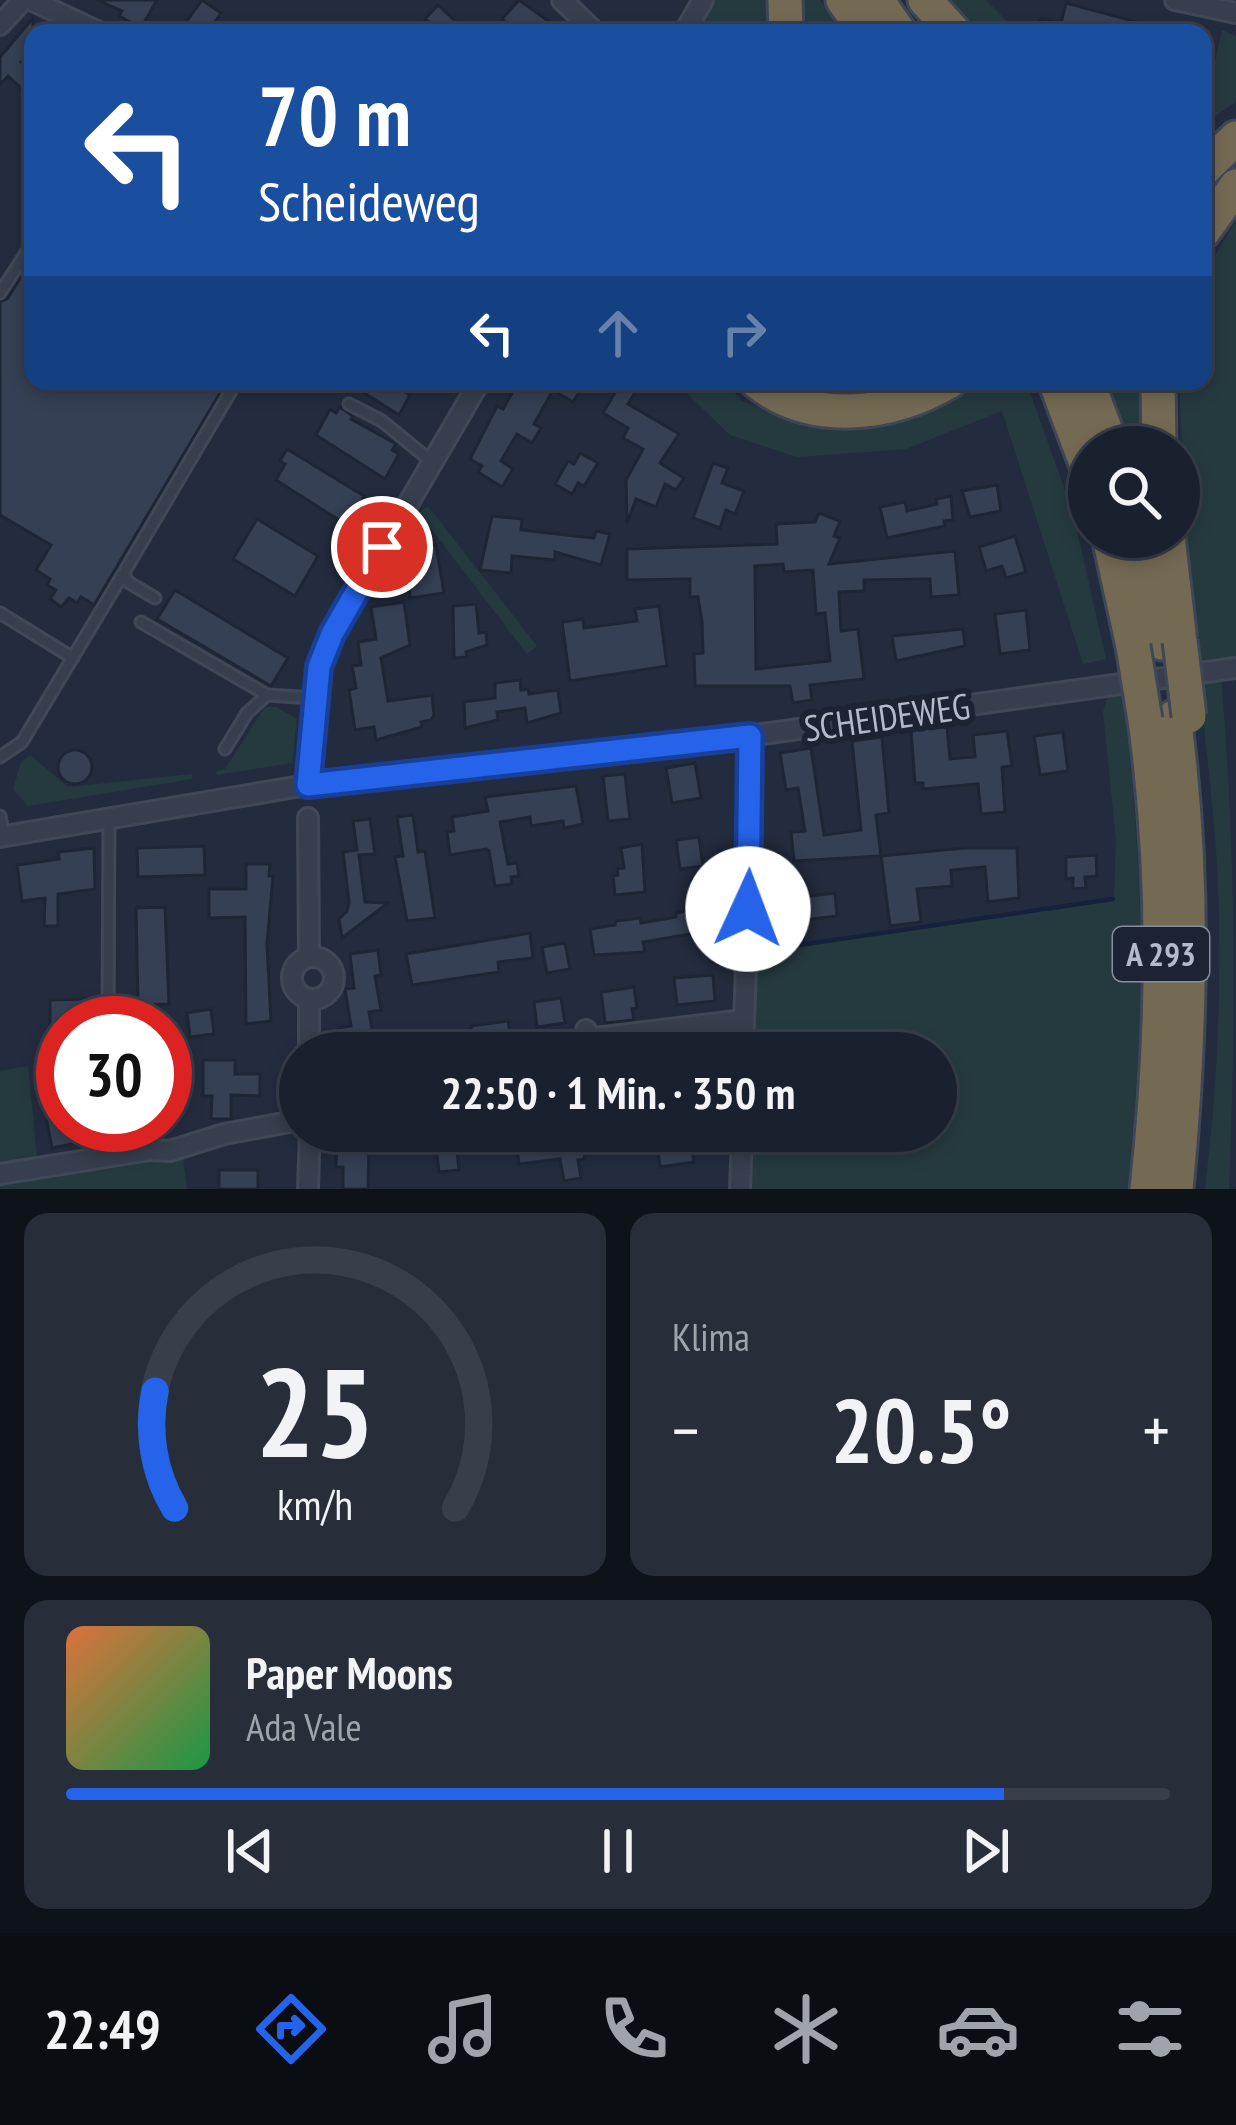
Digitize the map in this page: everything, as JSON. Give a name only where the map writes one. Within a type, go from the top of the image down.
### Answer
[{"type":"highway","points":[[925,0],[947,24]]},
{"type":"highway","points":[[1212,161],[1236,138]]},
{"type":"highway","points":[[1212,186],[1236,165]]},
{"type":"highway","points":[[1212,220],[1236,187]]},
{"type":"highway","points":[[771,390],[794,404],[830,412],[879,409],[934,390]]},
{"type":"highway","points":[[817,390],[870,390]]},
{"type":"highway","points":[[1058,390],[1072,426]]},
{"type":"highway","points":[[1090,390],[1104,426]]},
{"type":"highway","points":[[1158,390],[1159,426]]},
{"type":"highway","name":"A 293","points":[[1119,558],[1158,643]]},
{"type":"highway","name":"A 293","points":[[1142,558],[1180,764],[1187,989],[1176,1189]]},
{"type":"highway","points":[[1166,558],[1158,643],[1169,718]]},
{"type":"highway","name":"A 293","points":[[1148,1189],[1162,927],[1155,794],[1169,718]]},
{"type":"street","points":[[0,25],[27,0],[81,24]]},
{"type":"street","points":[[562,0],[587,24]]},
{"type":"street","points":[[1174,0],[1236,13]]},
{"type":"street","points":[[308,785],[314,698],[332,634],[474,390]]},
{"type":"street","name":"SCHEIDEWEG","points":[[2,837],[308,785],[750,736],[1236,668]]},
{"type":"street","points":[[744,1032],[750,736]]},
{"type":"street","points":[[308,818],[309,956]]},
{"type":"street","points":[[309,956],[323,959],[334,977],[323,996],[309,999],[297,993],[291,981],[297,962],[309,956]]},
{"type":"street","points":[[309,999],[310,1032]]},
{"type":"street","points":[[650,1032],[744,1020]]},
{"type":"street","points":[[0,1174],[150,1150],[170,1151],[279,1124]]},
{"type":"street","points":[[308,1189],[309,1152]]},
{"type":"street","points":[[740,1189],[741,1152]]},
{"type":"street","points":[[13,1189],[33,1169]]},
{"type":"lane","points":[[0,292],[24,256]]},
{"type":"lane","points":[[0,757],[22,742],[232,390]]},
{"type":"lane","points":[[349,404],[382,421],[432,462]]},
{"type":"lane","points":[[126,568],[128,582],[155,598]]},
{"type":"lane","points":[[0,613],[73,658]]},
{"type":"lane","points":[[142,622],[267,695],[314,698]]},
{"type":"lane","points":[[225,749],[247,712],[267,695]]},
{"type":"lane","points":[[0,816],[2,837]]},
{"type":"lane","points":[[108,996],[109,818]]},
{"type":"green space","points":[[703,0],[769,0],[768,24],[689,24]]},
{"type":"green space","points":[[794,0],[820,0],[838,24],[795,24]]},
{"type":"green space","points":[[950,0],[986,0],[1010,24],[973,24]]},
{"type":"green space","points":[[1222,30],[1236,36],[1236,102],[1212,118],[1212,75]]},
{"type":"green space","points":[[1236,221],[1236,660],[1193,667],[1188,558],[1200,558],[1200,426],[1181,426],[1179,390],[1212,390],[1212,260]]},
{"type":"green space","points":[[683,390],[733,390],[742,401],[798,422],[867,426],[970,390],[1029,390],[1068,499],[1068,558],[1083,558],[1106,659],[1083,664],[1002,411],[906,449],[797,457],[730,435]]},
{"type":"green space","points":[[1110,390],[1151,390],[1152,426],[1124,426]]},
{"type":"green space","points":[[428,506],[537,646],[527,654],[419,513]]},
{"type":"green space","points":[[1221,677],[1234,997],[1229,1189],[1205,1189],[1216,1067],[1219,945],[1215,841],[1199,678]]},
{"type":"green space","points":[[1121,688],[1138,875],[1140,1001],[1127,1189],[740,1189],[741,1152],[957,1152],[957,1032],[744,1032],[746,952],[1114,899],[1116,840],[1103,712],[1109,693]]},
{"type":"green space","points":[[265,707],[276,707],[297,719],[292,763],[217,775],[216,771],[225,769]]},
{"type":"green space","points":[[30,755],[68,787],[192,774],[192,779],[28,806],[13,789],[21,762]]},
{"type":"green space","points":[[28,1066],[37,1157],[71,1152],[182,1152],[187,1189],[0,1189],[0,1071]]},
{"type":"building","points":[[97,0],[157,0],[143,24],[119,16],[122,11]]},
{"type":"building","points":[[202,0],[221,13],[213,24],[185,24]]},
{"type":"building","points":[[519,0],[551,23],[508,24],[502,19]]},
{"type":"building","points":[[1066,3],[1137,22],[1039,24],[1040,19],[1061,23]]},
{"type":"building","points":[[438,5],[458,24],[431,24],[425,19]]},
{"type":"building","points":[[24,29],[24,91],[8,76],[0,85],[0,57]]},
{"type":"building","points":[[21,277],[24,390],[222,390],[94,605],[81,597],[77,603],[69,598],[61,607],[50,599],[56,590],[36,570],[51,545],[0,515],[0,302]]},
{"type":"building","points":[[360,390],[401,390],[410,395],[399,415]]},
{"type":"building","points":[[514,390],[553,390],[534,424],[541,428],[532,443],[517,434],[501,461],[513,469],[502,487],[478,472],[482,466],[470,459],[497,406],[503,409]]},
{"type":"building","points":[[553,390],[580,391],[573,402]]},
{"type":"building","points":[[617,390],[637,390],[628,404],[679,434],[660,463],[684,478],[676,490],[665,484],[656,507],[636,499],[627,523],[626,480],[643,449],[623,438],[628,428],[603,413]]},
{"type":"building","points":[[340,407],[351,419],[396,444],[392,450],[399,454],[385,479],[316,435],[330,409],[336,413]]},
{"type":"building","points":[[287,449],[364,496],[360,504],[365,507],[353,529],[276,480]]},
{"type":"building","points":[[580,453],[598,463],[584,486],[578,483],[572,494],[555,484],[568,461],[574,464]]},
{"type":"building","points":[[713,463],[728,468],[722,483],[744,491],[735,514],[726,510],[720,528],[693,518]]},
{"type":"building","points":[[997,485],[1001,511],[970,517],[962,491]]},
{"type":"building","points":[[951,496],[953,520],[944,521],[945,526],[887,538],[880,507],[905,502],[907,511]]},
{"type":"building","points":[[819,513],[840,521],[834,536],[840,538],[829,564],[955,551],[959,595],[931,597],[930,579],[864,580],[864,591],[839,592],[841,631],[858,629],[864,679],[810,685],[812,700],[793,703],[790,686],[695,686],[694,654],[703,653],[702,622],[698,597],[690,597],[690,579],[627,580],[627,549],[777,544],[776,524],[815,522]],"holes":[[[783,564],[784,572],[813,570],[816,614],[825,613],[830,661],[756,669],[755,566]]]},
{"type":"building","points":[[492,516],[522,519],[521,530],[594,538],[596,531],[610,534],[601,565],[555,552],[555,560],[512,556],[511,573],[480,570]]},
{"type":"building","points":[[257,519],[318,556],[295,596],[233,559]]},
{"type":"building","points":[[1015,536],[1026,572],[1006,578],[1002,566],[986,571],[979,547]]},
{"type":"building","points":[[436,545],[444,593],[410,598],[409,558],[415,557],[414,549]]},
{"type":"building","points":[[175,590],[288,658],[271,686],[157,619]]},
{"type":"building","points":[[404,602],[410,645],[381,658],[388,701],[432,695],[434,715],[421,722],[422,727],[376,740],[374,727],[355,730],[349,690],[356,688],[352,666],[361,665],[358,642],[376,639],[371,607]]},
{"type":"building","points":[[476,604],[479,633],[486,632],[487,645],[466,652],[467,657],[454,658],[453,606]]},
{"type":"building","points":[[659,606],[667,666],[570,681],[562,622],[583,619],[584,628],[637,621],[635,609]]},
{"type":"building","points":[[1026,610],[1030,650],[1000,654],[995,614]]},
{"type":"building","points":[[963,629],[965,646],[896,661],[892,636]]},
{"type":"building","points":[[520,680],[521,690],[528,689],[529,694],[558,690],[561,713],[527,723],[525,708],[497,712],[498,720],[465,728],[464,702],[495,698],[495,683]]},
{"type":"building","points":[[947,727],[950,759],[975,757],[973,735],[1007,731],[1012,766],[1002,767],[1005,812],[981,814],[978,784],[923,789],[923,783],[915,783],[911,730]]},
{"type":"building","points":[[1063,732],[1068,771],[1040,775],[1034,736]]},
{"type":"building","points":[[882,737],[889,813],[876,815],[881,856],[794,861],[791,832],[805,831],[798,788],[786,790],[780,753],[811,748],[824,835],[861,830],[852,741]]},
{"type":"building","points":[[75,750],[87,755],[92,767],[87,779],[75,784],[63,779],[58,767],[63,755]]},
{"type":"building","points":[[695,763],[701,798],[672,803],[666,768]]},
{"type":"building","points":[[625,774],[630,819],[608,821],[603,776]]},
{"type":"building","points":[[576,786],[583,824],[564,828],[563,821],[531,826],[530,817],[500,822],[508,864],[517,863],[519,876],[511,877],[512,884],[495,886],[486,849],[450,855],[447,832],[454,831],[452,817],[488,811],[485,797]]},
{"type":"building","points":[[413,815],[418,852],[425,851],[435,918],[407,921],[395,857],[403,856],[397,817]]},
{"type":"building","points":[[370,819],[375,854],[359,855],[365,902],[388,903],[342,938],[339,919],[349,902],[343,852],[357,850],[353,821]]},
{"type":"building","points":[[699,837],[703,866],[680,869],[676,840]]},
{"type":"building","points":[[642,844],[645,892],[615,895],[613,876],[624,868],[621,848]]},
{"type":"building","points":[[204,846],[205,875],[138,877],[137,848]]},
{"type":"building","points":[[94,848],[95,889],[58,894],[58,926],[44,926],[45,898],[22,901],[17,865],[59,859],[58,852]]},
{"type":"building","points":[[1017,848],[1019,898],[988,902],[985,867],[951,870],[952,886],[917,889],[921,922],[890,926],[881,856]]},
{"type":"building","points":[[1096,855],[1097,876],[1085,877],[1086,888],[1073,889],[1073,878],[1066,879],[1066,857]]},
{"type":"building","points":[[246,864],[270,864],[269,876],[273,876],[267,944],[271,1021],[246,1024],[245,917],[209,918],[209,889],[246,889]]},
{"type":"building","points":[[835,893],[837,916],[804,920],[801,897]]},
{"type":"building","points":[[165,907],[169,996],[138,996],[136,908]]},
{"type":"building","points":[[706,907],[711,937],[698,939],[697,933],[643,942],[645,952],[594,955],[590,929],[616,921],[640,918],[641,923],[676,917],[676,913]]},
{"type":"building","points":[[530,933],[533,958],[498,962],[499,972],[412,985],[406,954]]},
{"type":"building","points":[[565,943],[570,969],[547,973],[542,947]]},
{"type":"building","points":[[378,950],[381,975],[375,976],[381,1010],[369,1012],[372,1032],[339,1032],[338,1028],[351,1026],[345,989],[354,988],[350,954]]},
{"type":"building","points":[[713,975],[715,1001],[677,1005],[674,978]]},
{"type":"building","points":[[634,987],[634,1020],[605,1023],[601,992]]},
{"type":"building","points":[[561,998],[565,1023],[537,1027],[534,1002]]},
{"type":"building","points":[[211,1009],[214,1034],[192,1037],[192,1012]]},
{"type":"building","points":[[508,1021],[510,1032],[472,1032],[471,1026]]},
{"type":"building","points":[[203,1060],[235,1060],[235,1074],[260,1074],[260,1096],[231,1095],[231,1119],[211,1119],[212,1096],[203,1096]]},
{"type":"building","points":[[337,1152],[369,1152],[368,1189],[343,1189],[343,1167],[336,1167]]},
{"type":"building","points":[[436,1152],[457,1152],[459,1170],[439,1172]]},
{"type":"building","points":[[518,1152],[584,1152],[585,1159],[578,1160],[581,1178],[564,1181],[560,1159],[519,1164]]},
{"type":"building","points":[[658,1152],[693,1152],[694,1162],[660,1167]]},
{"type":"building","points":[[219,1170],[258,1170],[258,1189],[219,1189]]},
{"type":"waterway","points":[[752,952],[1113,899]]},
{"type":"route","points":[[382,547],[332,634],[319,667],[308,785],[750,736],[748,909]]}]
